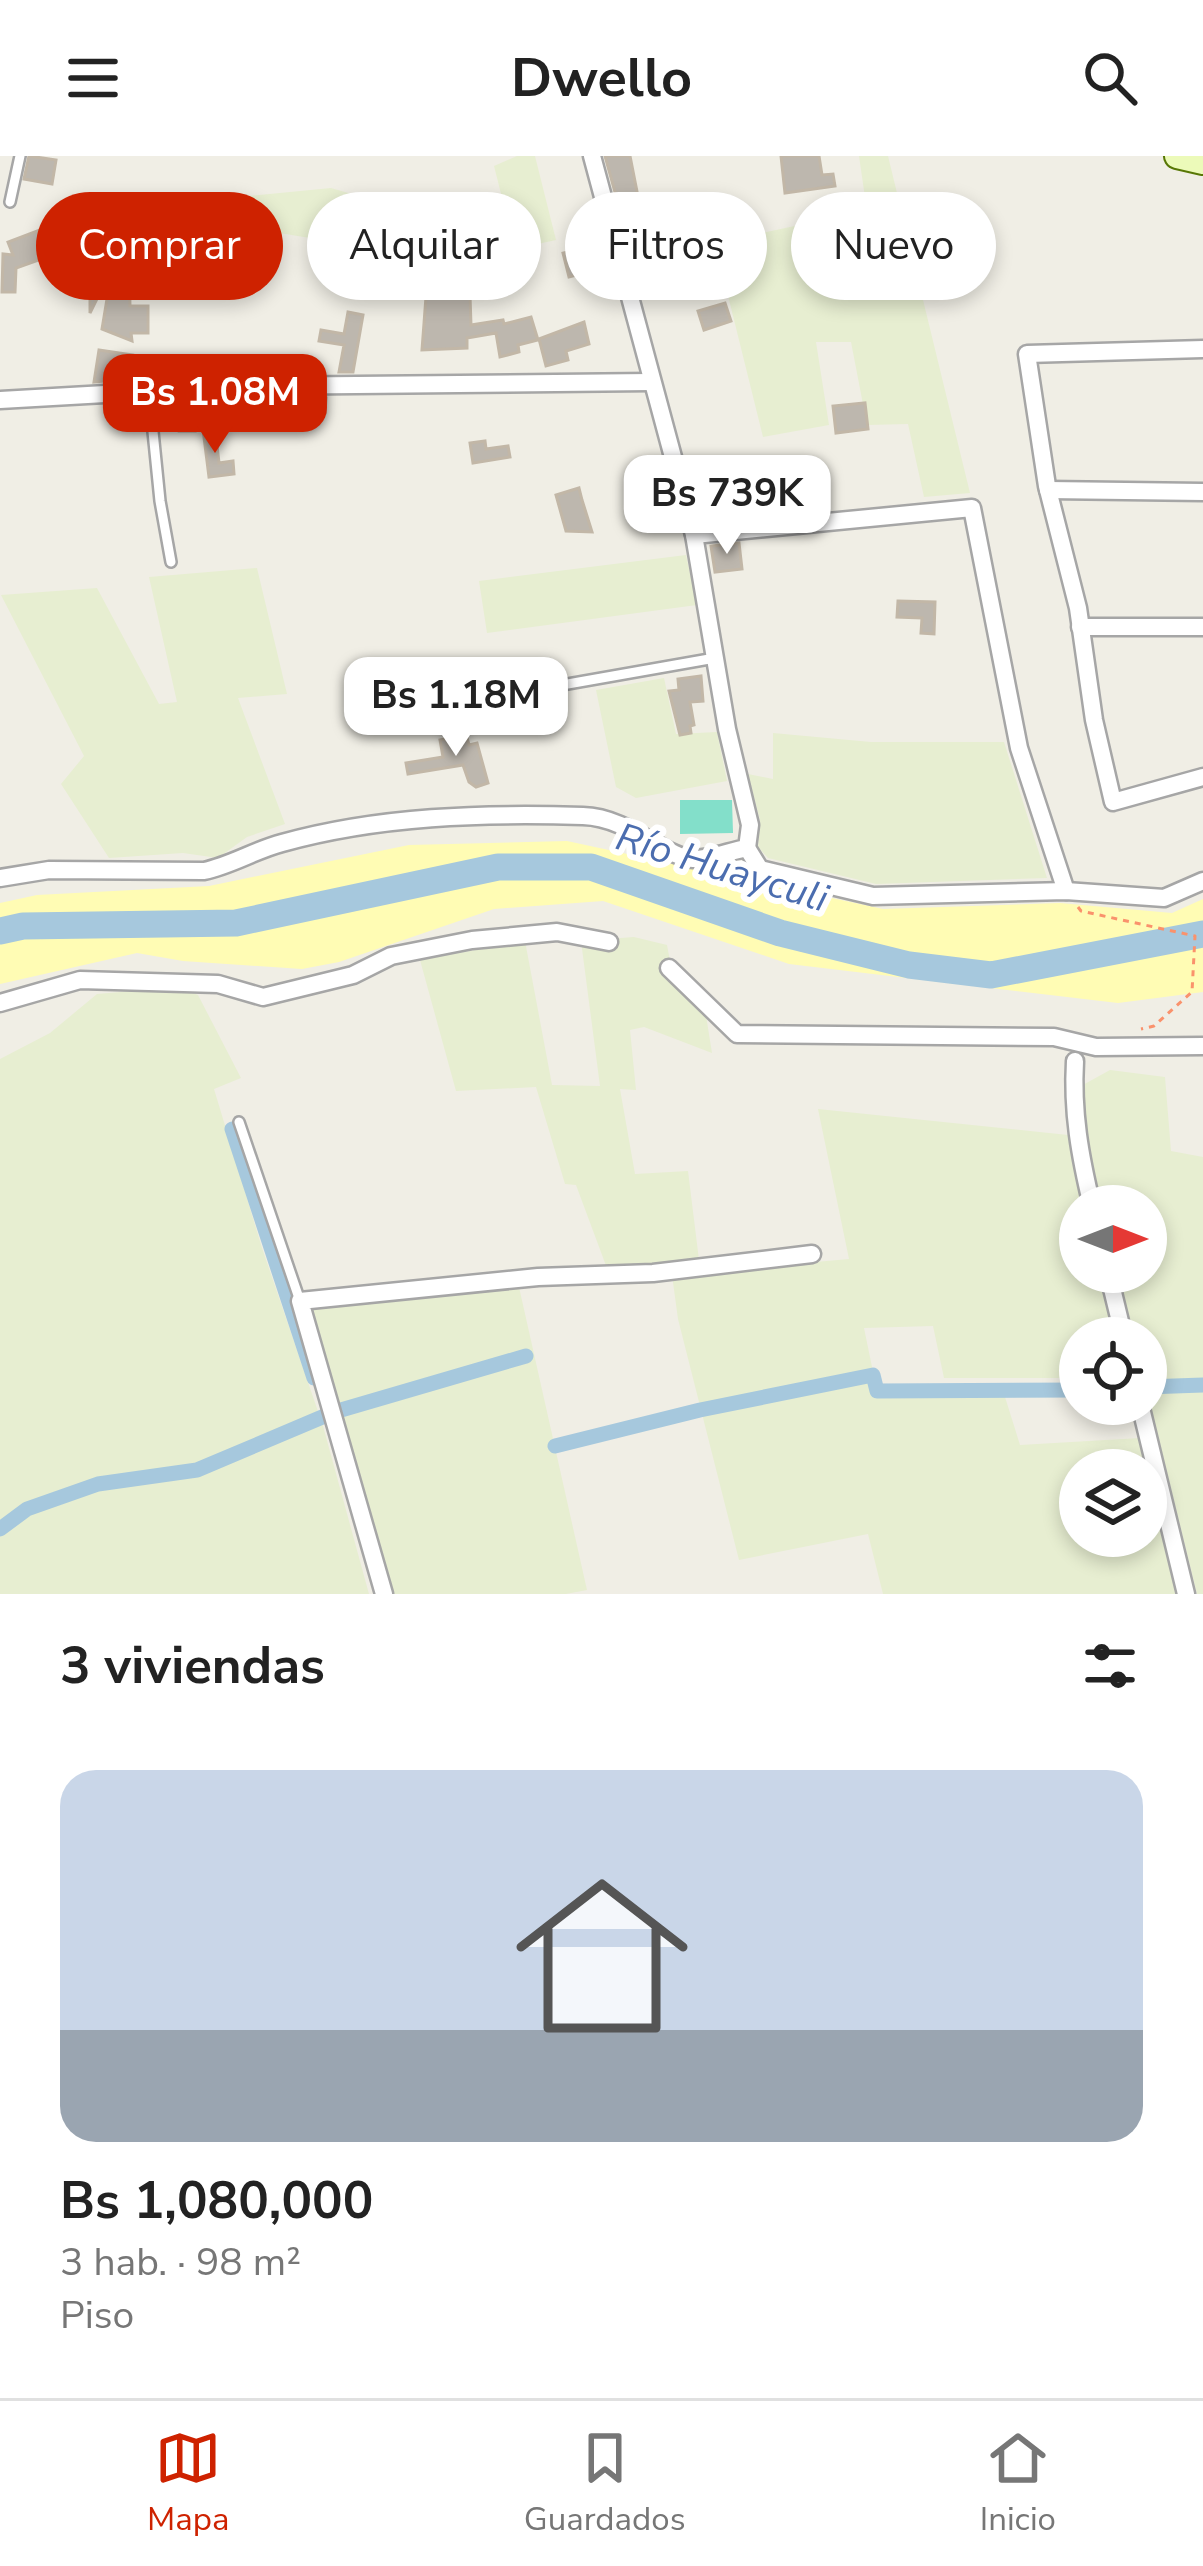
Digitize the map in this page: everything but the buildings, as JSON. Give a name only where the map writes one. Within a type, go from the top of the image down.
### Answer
[{"type":"main road","points":[[1177,156],[1203,162]]},
{"type":"street","points":[[592,156],[694,535],[750,825],[747,848],[760,869],[873,896],[1066,891],[1164,898],[1203,881]]},
{"type":"street","points":[[1203,349],[1027,354],[1048,490],[1113,802],[1203,777]]},
{"type":"street","points":[[0,400],[515,381],[651,382]]},
{"type":"street","points":[[1048,490],[1203,493]]},
{"type":"street","points":[[694,535],[972,508],[1019,748],[1066,891]]},
{"type":"street","points":[[1080,627],[1203,627]]},
{"type":"street","points":[[0,878],[49,870],[205,871],[278,843],[371,824],[478,816],[590,816],[624,824],[690,859],[747,848]]},
{"type":"street","points":[[0,1003],[80,980],[218,984],[263,997],[352,975],[391,956],[472,940],[557,932],[609,941]]},
{"type":"street","points":[[669,968],[737,1034],[1054,1036],[1096,1047],[1203,1046]]},
{"type":"street","points":[[1075,1060],[1072,1100],[1087,1185]]},
{"type":"street","points":[[385,1594],[299,1301],[538,1277],[652,1274],[812,1254]]},
{"type":"street","points":[[1145,1425],[1186,1594]]},
{"type":"lane","points":[[10,202],[20,156]]},
{"type":"lane","points":[[149,392],[171,562]]},
{"type":"lane","points":[[425,715],[485,720],[511,694],[715,658]]},
{"type":"lane","points":[[239,1122],[299,1301]]},
{"type":"path","points":[[1066,891],[1081,911],[1195,936],[1192,992],[1154,1026],[1138,1030]]},
{"type":"green space","points":[[517,156],[535,156],[556,240],[541,243],[541,192],[501,192],[494,166]]},
{"type":"green space","points":[[859,156],[888,156],[897,192],[864,192]]},
{"type":"green space","points":[[331,188],[345,192],[307,192],[307,238],[283,234],[283,193]]},
{"type":"green space","points":[[791,227],[791,300],[923,300],[970,493],[924,497],[908,424],[867,425],[851,342],[816,342],[829,425],[763,437],[729,300],[767,300],[767,232]]},
{"type":"green space","points":[[686,555],[697,605],[487,633],[479,581]]},
{"type":"green space","points":[[257,568],[287,694],[238,698],[285,824],[247,837],[218,858],[183,853],[109,858],[61,784],[84,756],[1,595],[97,588],[159,704],[177,702],[149,577]]},
{"type":"green space","points":[[664,678],[676,734],[717,732],[727,781],[636,798],[616,787],[596,690]]},
{"type":"green space","points":[[773,733],[871,742],[1004,742],[1047,878],[876,884],[768,858],[758,847],[760,820],[748,774],[773,779]]},
{"type":"green space","points":[[634,937],[667,945],[674,982],[704,1003],[712,1053],[644,1027],[630,1030],[636,1090],[620,1089],[635,1174],[688,1171],[699,1260],[608,1271],[576,1185],[565,1184],[536,1087],[456,1091],[420,960],[525,941],[552,1085],[600,1086],[581,941]]},
{"type":"green space","points":[[179,987],[198,995],[241,1078],[214,1089],[323,1426],[369,1594],[0,1594],[0,1059],[50,1033],[97,994]]},
{"type":"green space","points":[[1110,1070],[1165,1077],[1171,1151],[1203,1157],[1203,1594],[1197,1594],[1167,1472],[1167,1449],[1161,1449],[1155,1425],[1167,1425],[1167,1317],[1129,1317],[1123,1293],[1167,1293],[1167,1185],[1096,1185],[1085,1138],[1081,1086]]},
{"type":"green space","points":[[818,1109],[1068,1135],[1080,1185],[1059,1185],[1059,1293],[1106,1293],[1112,1317],[1059,1317],[1059,1378],[944,1378],[933,1326],[864,1328],[878,1396],[1005,1397],[1020,1445],[1140,1438],[1143,1449],[1059,1449],[1059,1557],[1167,1557],[1167,1546],[1179,1594],[883,1594],[868,1534],[739,1560],[678,1319],[672,1275],[849,1259]]},
{"type":"green space","points":[[519,1287],[587,1590],[388,1594],[306,1307]]},
{"type":"sand","points":[[567,841],[883,909],[1060,903],[1172,913],[1203,899],[1203,992],[1118,1003],[789,964],[603,901],[494,909],[339,962],[302,969],[137,953],[0,984],[0,903],[37,895],[209,886],[409,845]]},
{"type":"shaded area","points":[[680,800],[732,800],[733,833],[680,834]]},
{"type":"waterway","name":"Río Huayculi","points":[[0,931],[23,926],[236,923],[498,867],[591,867],[780,933],[909,965],[991,975],[1203,934]]},
{"type":"waterway","points":[[232,1129],[314,1378]]},
{"type":"waterway","points":[[341,1410],[526,1356]]},
{"type":"waterway","points":[[555,1446],[873,1375],[877,1391],[1059,1390]]},
{"type":"waterway","points":[[1167,1386],[1203,1385]]},
{"type":"waterway","points":[[0,1529],[27,1509],[98,1484],[197,1470],[327,1415]]}]
